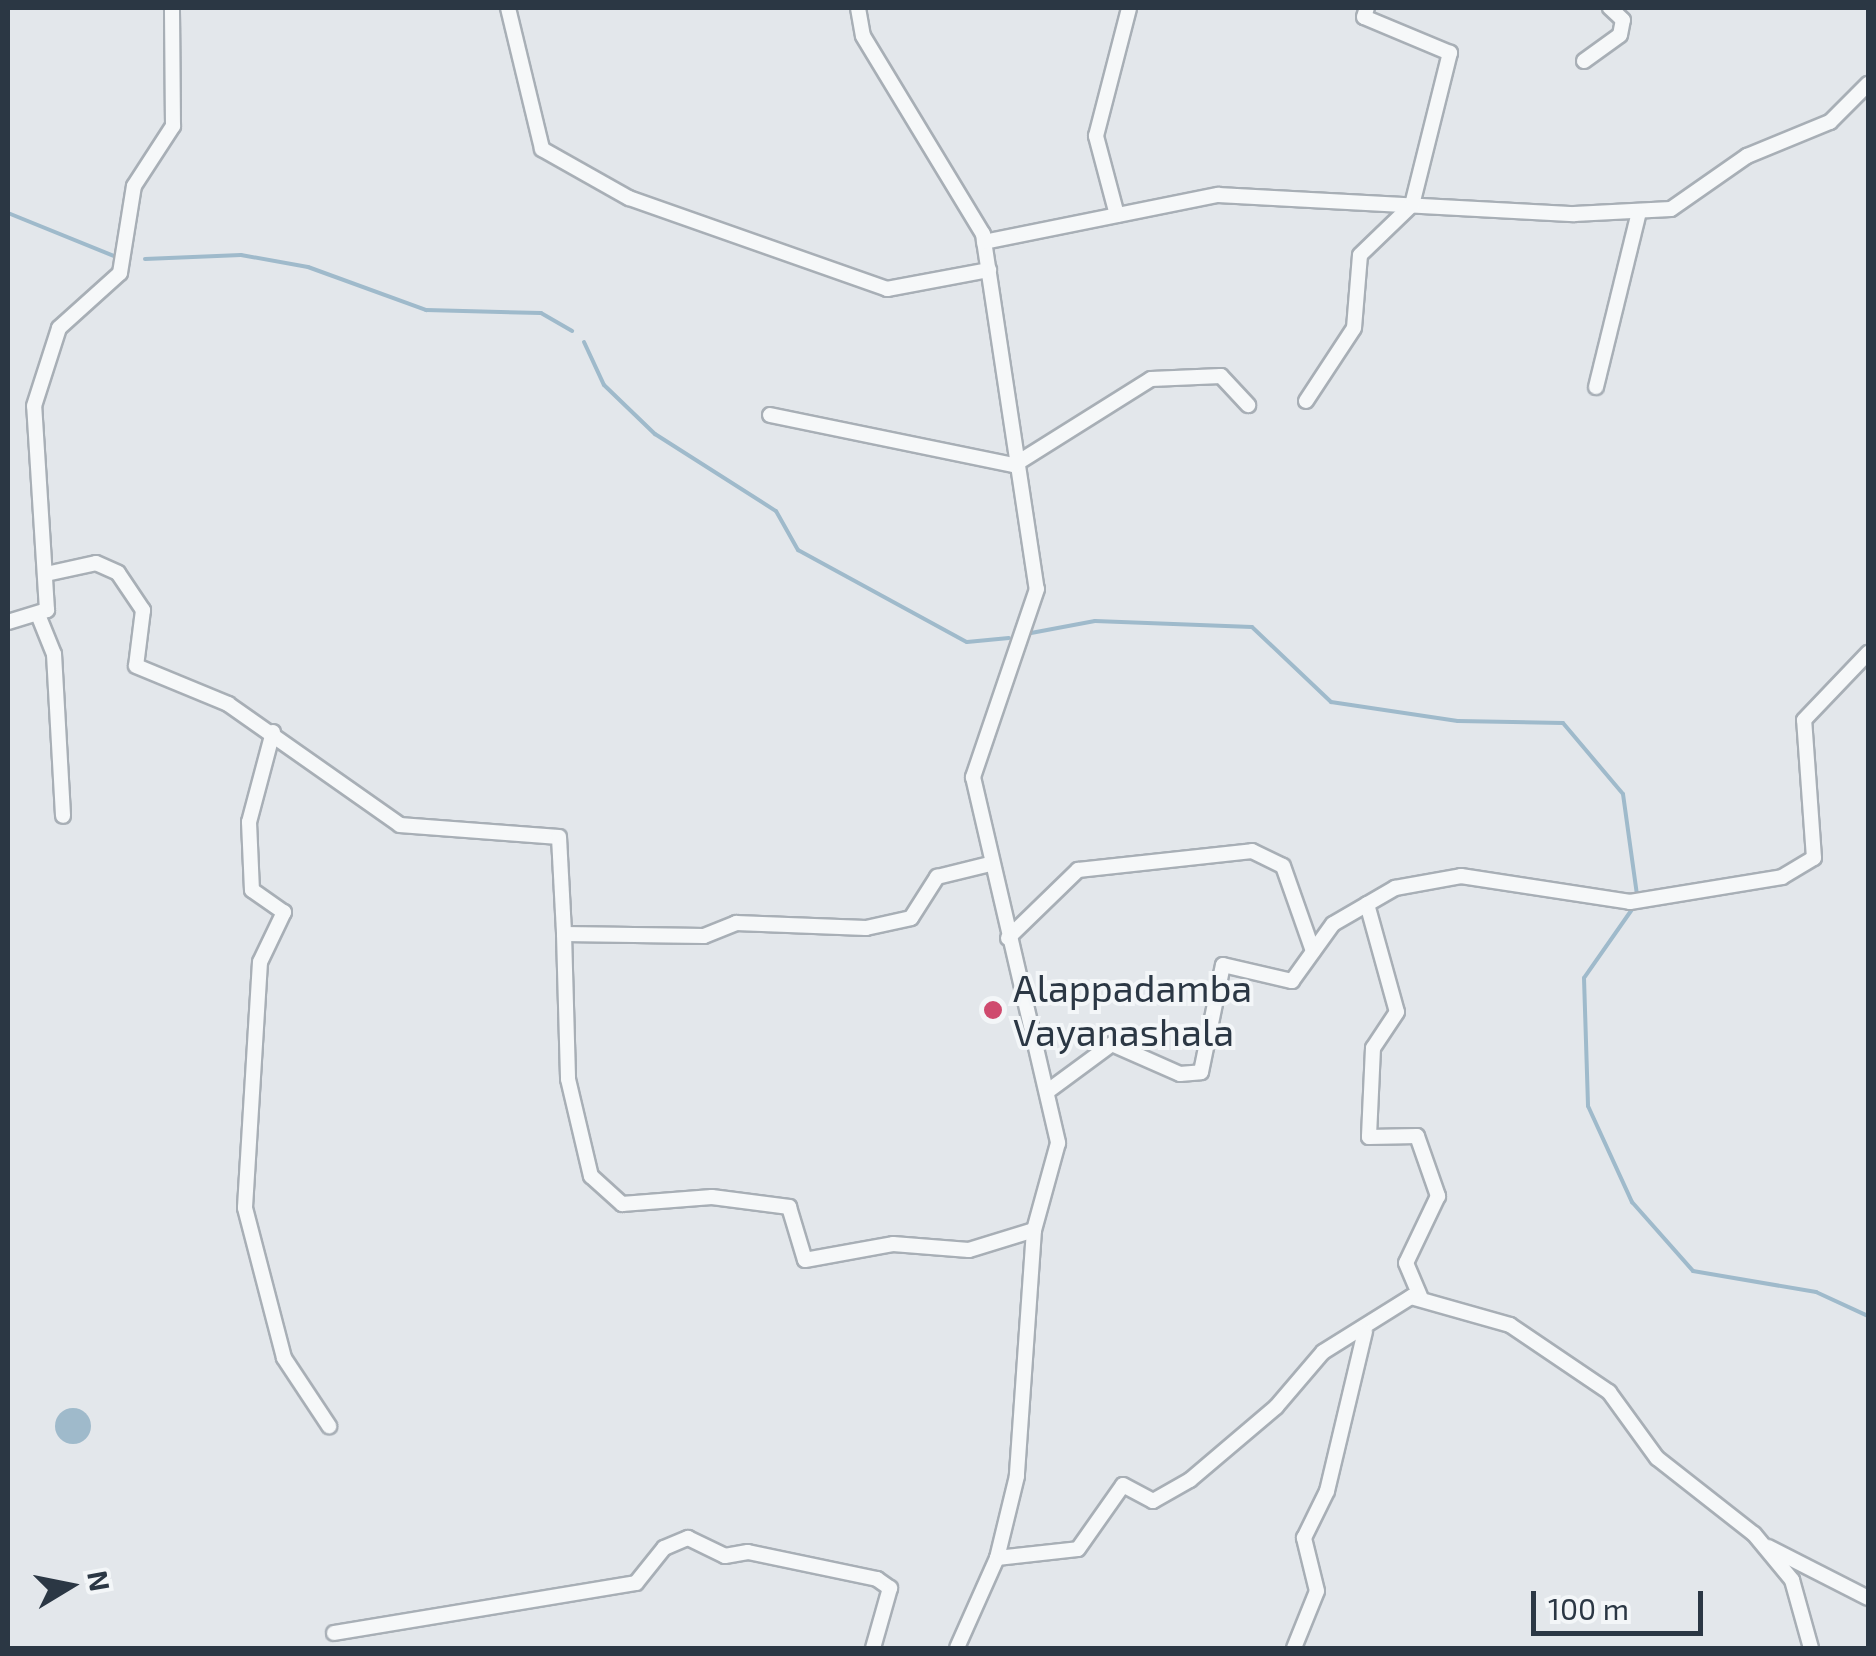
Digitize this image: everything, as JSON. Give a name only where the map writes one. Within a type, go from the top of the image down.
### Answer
[{"type":"street","points":[[63,816],[54,654],[40,617],[46,574],[34,406],[59,328],[120,272],[134,186],[173,126],[172,8]]},
{"type":"street","points":[[508,8],[542,149],[628,198],[886,290],[989,270]]},
{"type":"street","points":[[858,8],[864,36],[984,242],[1014,464],[1036,589],[976,756],[990,864],[1058,1143],[1034,1230],[1017,1476],[996,1558],[957,1648]]},
{"type":"street","points":[[1117,215],[1096,136],[1129,8]]},
{"type":"street","points":[[1306,401],[1354,328],[1360,256],[1412,205],[1450,53],[1364,17],[1366,8]]},
{"type":"street","points":[[1584,61],[1620,35],[1623,20],[1610,8]]},
{"type":"street","points":[[984,242],[1218,194],[1574,214],[1671,208],[1747,156],[1805,138],[1868,84]]},
{"type":"street","points":[[1596,387],[1639,212]]},
{"type":"street","points":[[770,415],[1014,464],[1151,379],[1221,376],[1248,405]]},
{"type":"street","points":[[46,574],[96,562],[118,572],[143,610],[136,666],[273,732],[400,826],[559,836],[568,1079],[591,1176],[622,1204],[712,1198],[789,1207],[805,1260],[893,1244],[969,1250],[1034,1230]]},
{"type":"street","points":[[8,622],[40,617]]},
{"type":"street","points":[[1048,1091],[1112,1044],[1180,1074],[1201,1072],[1224,965],[1292,981],[1313,951],[1367,904],[1461,876],[1637,901],[1757,884],[1814,858],[1804,720],[1868,653]]},
{"type":"street","points":[[273,732],[249,822],[252,890],[284,912],[260,962],[245,1208],[284,1358],[329,1426]]},
{"type":"street","points":[[1008,938],[1078,870],[1252,852],[1283,866],[1313,951]]},
{"type":"street","points":[[564,934],[704,936],[736,923],[866,928],[910,918],[937,877],[990,864]]},
{"type":"street","points":[[1367,904],[1397,1012],[1373,1048],[1368,1137],[1417,1136],[1438,1196],[1406,1263],[1421,1298]]},
{"type":"street","points":[[996,1558],[1078,1548],[1123,1485],[1153,1501],[1190,1480],[1276,1407],[1323,1352],[1365,1331],[1380,1314],[1421,1298],[1510,1325],[1609,1392],[1657,1458],[1762,1544],[1868,1598]]},
{"type":"street","points":[[1294,1648],[1317,1591],[1304,1538],[1327,1492],[1365,1331]]},
{"type":"street","points":[[334,1633],[636,1583],[664,1548],[688,1538],[725,1556],[748,1552],[877,1579],[890,1588],[873,1648]]},
{"type":"street","points":[[1762,1544],[1799,1596],[1811,1648]]},
{"type":"water","points":[[73,1408],[86,1413],[91,1426],[86,1439],[73,1444],[60,1439],[55,1426],[60,1413]]},
{"type":"waterway","points":[[8,213],[114,256]]},
{"type":"waterway","points":[[145,259],[241,255],[308,267],[426,310],[541,313],[572,331]]},
{"type":"waterway","points":[[584,342],[604,385],[655,434],[776,511],[798,550],[967,642],[1009,638]]},
{"type":"waterway","points":[[1031,633],[1095,621],[1252,627],[1331,702],[1458,721],[1563,723],[1623,794],[1637,895]]},
{"type":"waterway","points":[[1633,908],[1584,978],[1588,1106],[1632,1202],[1693,1271],[1816,1292],[1868,1316]]},
{"type":"place","name":"Alappadamba Vayanashala","points":[[993,1010]]}]
